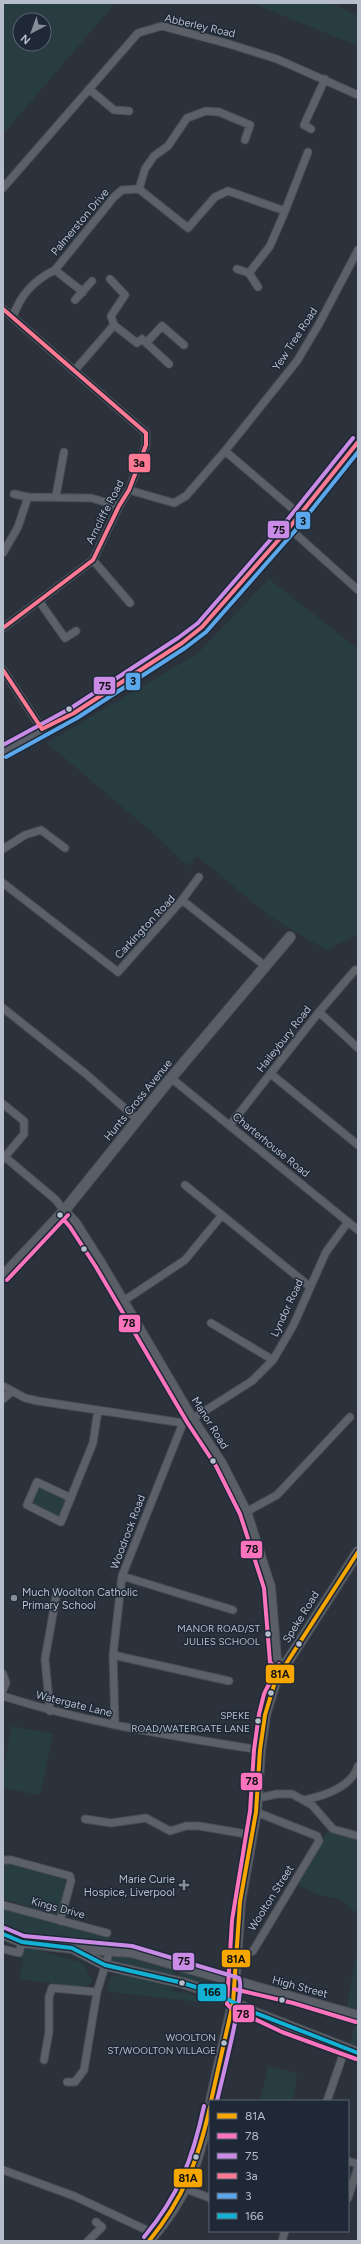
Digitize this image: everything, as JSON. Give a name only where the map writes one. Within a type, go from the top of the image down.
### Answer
[{"type":"street","name":"Abberley Road","points":[[3,188],[138,33],[162,26],[236,46],[276,59],[325,79],[358,95]]},
{"type":"street","points":[[311,129],[304,125],[325,79]]},
{"type":"street","points":[[89,89],[114,110],[129,111]]},
{"type":"street","points":[[244,140],[250,124],[219,112],[196,113],[187,118],[168,146],[154,156],[145,169],[139,188],[188,228],[215,197],[228,191],[285,211]]},
{"type":"street","points":[[249,273],[270,246],[308,152]]},
{"type":"street","name":"Palmerston Drive","points":[[13,317],[18,302],[32,284],[42,276],[55,270],[114,197],[122,190],[139,188]]},
{"type":"street","name":"Yew Tree Road","points":[[129,490],[174,503],[186,496],[225,451],[297,361],[319,324],[358,250]]},
{"type":"street","points":[[237,269],[249,273],[258,287]]},
{"type":"street","points":[[55,270],[83,292]]},
{"type":"street","points":[[110,279],[125,295],[111,316],[114,325],[137,343],[142,339],[169,364]]},
{"type":"street","points":[[75,300],[92,281]]},
{"type":"street","name":"Arncliffe Road","points":[[3,309],[146,433],[146,445],[129,490],[119,506],[93,560],[3,628]]},
{"type":"street","points":[[75,370],[114,325]]},
{"type":"street","points":[[146,343],[162,326],[184,345]]},
{"type":"street","points":[[3,752],[42,729],[74,713],[182,643],[202,627],[289,528],[358,442]]},
{"type":"street","points":[[225,451],[300,514]]},
{"type":"street","points":[[56,496],[64,452]]},
{"type":"street","points":[[14,494],[28,497],[56,496],[91,498],[119,506]]},
{"type":"street","points":[[3,553],[18,527],[28,497]]},
{"type":"street","points":[[289,528],[357,588]]},
{"type":"street","points":[[93,560],[130,603]]},
{"type":"street","points":[[39,601],[65,638],[76,631]]},
{"type":"street","points":[[4,675],[42,729]]},
{"type":"street","points":[[3,849],[26,835],[41,830],[65,848]]},
{"type":"street","points":[[182,900],[198,877]]},
{"type":"street","name":"Carkington Road","points":[[3,883],[118,972],[182,900],[265,966]]},
{"type":"street","name":"Hunts Cross Avenue","points":[[3,1276],[64,1211],[137,1119],[290,937]]},
{"type":"street","name":"Haileybury Road","points":[[230,1125],[319,1012],[355,970],[358,970]]},
{"type":"street","points":[[3,1008],[86,1074],[137,1119]]},
{"type":"street","points":[[319,1012],[358,1048]]},
{"type":"street","points":[[271,1074],[358,1145]]},
{"type":"street","name":"Charterhouse Road","points":[[171,1078],[358,1230]]},
{"type":"street","points":[[3,1104],[24,1121],[24,1134],[4,1158],[56,1200],[64,1211]]},
{"type":"street","points":[[185,1185],[309,1286]]},
{"type":"street","name":"Manor Road","points":[[64,1211],[75,1223],[101,1264],[187,1421],[221,1463],[246,1512],[270,1587],[276,1660],[284,1667]]},
{"type":"street","points":[[122,1302],[185,1260],[222,1215]]},
{"type":"street","name":"Lyndor Road","points":[[187,1421],[252,1381],[273,1360],[293,1326],[309,1286],[326,1252],[348,1222]]},
{"type":"street","points":[[211,1323],[273,1360]]},
{"type":"street","points":[[3,1386],[11,1392],[38,1402],[187,1421]]},
{"type":"street","points":[[3,1399],[11,1392]]},
{"type":"street","points":[[71,1498],[37,1482],[27,1505],[61,1522],[71,1498],[93,1443],[98,1410]]},
{"type":"street","points":[[246,1512],[277,1495],[350,1417]]},
{"type":"street","name":"Woodrock Road","points":[[115,1725],[113,1655],[122,1576],[187,1421]]},
{"type":"street","name":"Speke Road","points":[[237,1958],[236,1937],[240,1902],[256,1812],[260,1750],[265,1715],[270,1696],[284,1667],[358,1552]]},
{"type":"street","points":[[122,1576],[233,1610]]},
{"type":"street","points":[[50,1711],[45,1659],[57,1591]]},
{"type":"street","points":[[113,1655],[230,1681]]},
{"type":"street","points":[[3,1674],[6,1683],[3,1690]]},
{"type":"street","name":"Watergate Lane","points":[[3,1696],[50,1711],[162,1735],[260,1750]]},
{"type":"street","points":[[304,1800],[317,1797],[344,1785],[358,1766]]},
{"type":"street","points":[[258,1798],[277,1794],[292,1794],[312,1805],[333,1829],[358,1836]]},
{"type":"street","name":"Woolton Street","points":[[237,1958],[253,1951],[319,1841],[317,1836],[256,1812]]},
{"type":"street","points":[[85,1819],[111,1823],[146,1818],[170,1830],[199,1826],[252,1835]]},
{"type":"street","points":[[3,1860],[11,1860],[70,1876],[71,1880],[60,1921]]},
{"type":"street","name":"Kings Drive","points":[[3,1906],[107,1933]]},
{"type":"street","points":[[3,1934],[22,1942],[72,1948],[131,1952],[235,1983]]},
{"type":"street","points":[[3,1949],[18,1953],[22,1942]]},
{"type":"street","points":[[72,1948],[105,1965],[184,1983],[217,1994],[233,2003],[358,2053]]},
{"type":"street","points":[[67,2082],[75,2082],[84,2070],[97,1992],[110,1950]]},
{"type":"street","points":[[211,2100],[233,2003],[237,1958]]},
{"type":"street","name":"High Street","points":[[235,1983],[295,1997],[358,2016]]},
{"type":"street","points":[[44,2060],[49,2032],[49,1997],[52,1988],[97,1992]]},
{"type":"street","points":[[327,2100],[345,2049]]},
{"type":"street","points":[[3,2170],[74,2196],[152,2237],[186,2189],[196,2166],[209,2116]]},
{"type":"street","points":[[349,2195],[358,2167]]},
{"type":"street","points":[[186,2189],[209,2198]]},
{"type":"street","points":[[96,2222],[108,2233]]},
{"type":"street","points":[[88,2241],[102,2227]]},
{"type":"green space","points":[[3,3],[115,3],[3,134]]},
{"type":"green space","points":[[252,3],[331,3],[358,16],[358,46]]},
{"type":"green space","points":[[269,579],[358,649],[358,934],[326,950],[271,917],[197,856],[187,866],[159,838],[47,743],[198,653]]},
{"type":"green space","points":[[41,1488],[64,1499],[65,1504],[60,1514],[55,1516],[34,1505],[33,1500],[38,1489]]},
{"type":"green space","points":[[12,1726],[53,1734],[40,1795],[3,1788],[3,1771]]},
{"type":"green space","points":[[328,1831],[358,1841],[358,1911],[353,1911],[340,1899],[319,1895],[295,1883]]},
{"type":"green space","points":[[8,1863],[64,1879],[66,1884],[59,1915],[3,1899],[3,1865]]},
{"type":"green space","points":[[3,1908],[109,1937],[107,1946],[34,1939],[3,1931]]},
{"type":"green space","points":[[29,1948],[83,1963],[92,1980],[89,1985],[80,1987],[19,1979],[24,1961],[21,1957],[24,1949]]},
{"type":"green space","points":[[167,1954],[191,1961],[189,1967],[166,1958]]},
{"type":"green space","points":[[356,1955],[358,1955],[358,2009],[347,2006]]},
{"type":"green space","points":[[113,1957],[125,1957],[177,1971],[172,1974],[175,1978],[112,1961]]},
{"type":"green space","points":[[179,1972],[207,1980],[205,1987],[180,1977]]},
{"type":"green space","points":[[123,1974],[171,1987],[171,1990],[181,1994],[182,1991],[215,2002],[216,2004],[110,1992],[107,1989],[111,1977]]},
{"type":"green space","points":[[355,2020],[358,2021],[358,2049],[350,2046]]},
{"type":"green space","points":[[268,2066],[297,2073],[292,2100],[260,2100]]},
{"type":"transit line","name":"3a","points":[[3,309],[146,433],[146,445],[129,490],[119,506],[93,560],[3,628]]},
{"type":"transit line","name":"75","points":[[3,745],[71,708],[178,638],[198,623],[284,524],[353,438]]},
{"type":"transit line","name":"3a","points":[[42,729],[74,713],[182,643],[202,627],[289,528],[358,442]]},
{"type":"transit line","name":"3","points":[[6,757],[77,718],[185,648],[206,632],[294,532],[358,452]]},
{"type":"transit line","name":"3a","points":[[3,670],[42,729]]},
{"type":"transit line","name":"78","points":[[60,1215],[70,1227],[96,1267],[187,1422],[216,1466],[240,1514],[264,1588],[270,1662],[280,1672]]},
{"type":"transit line","name":"78","points":[[7,1280],[68,1215]]},
{"type":"transit line","name":"81A","points":[[211,2100],[233,2003],[240,1902],[256,1812],[260,1750],[265,1715],[274,1685],[284,1667],[358,1552]]},
{"type":"transit line","name":"78","points":[[279,1664],[264,1694],[259,1714],[254,1750],[250,1811],[232,1920],[227,2004],[231,2008],[282,2032],[356,2059]]},
{"type":"transit line","name":"75","points":[[5,1928],[24,1936],[132,1946],[239,1978],[240,1986],[236,2017],[217,2100]]},
{"type":"transit line","name":"166","points":[[3,1934],[22,1942],[72,1948],[105,1965],[183,1983],[217,1994],[253,2012],[358,2053]]},
{"type":"transit line","name":"78","points":[[234,1989],[293,2003],[356,2022]]},
{"type":"transit line","name":"75","points":[[144,2237],[167,2206],[183,2175],[195,2142],[204,2106]]},
{"type":"transit line","name":"81A","points":[[149,2241],[181,2194],[195,2161],[209,2111]]},
{"type":"place","name":"Much Woolton Catholic Primary School","points":[[14,1598]]},
{"type":"place","name":"MANOR ROAD/ST JULIES SCHOOL","points":[[268,1634]]},
{"type":"place","name":"SPEKE ROAD/WATERGATE LANE","points":[[258,1721]]},
{"type":"place","name":"Marie Curie Hospice, Liverpool","points":[[184,1885]]},
{"type":"place","name":"WOOLTON ST/WOOLTON VILLAGE","points":[[224,2043]]}]
